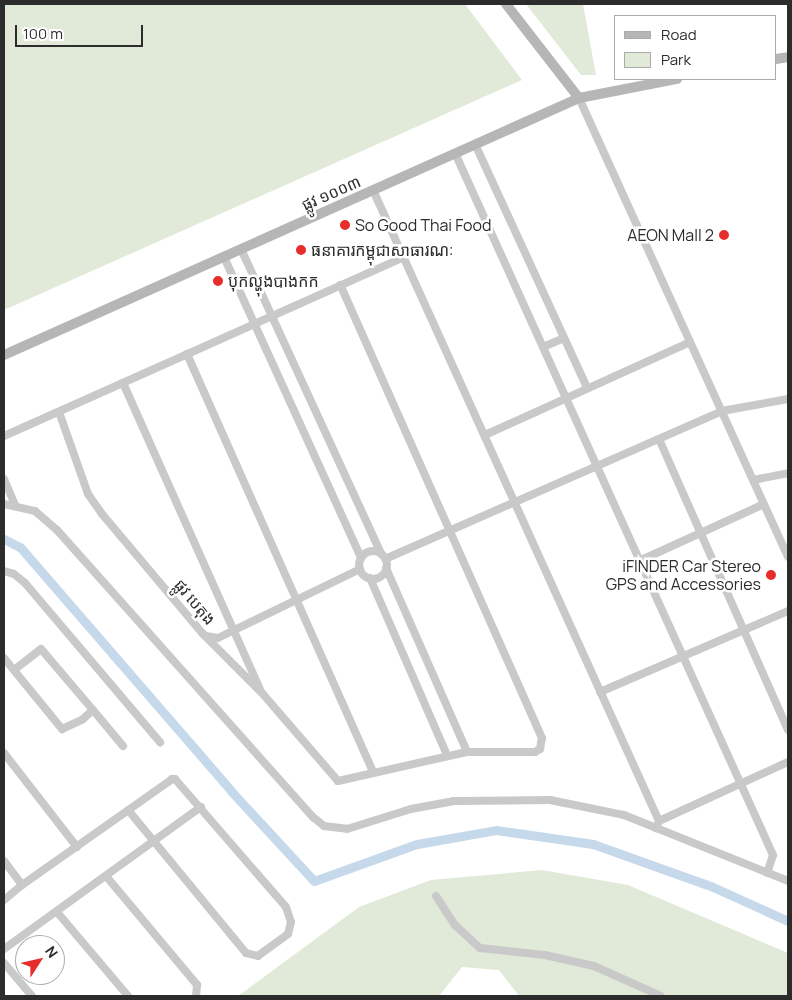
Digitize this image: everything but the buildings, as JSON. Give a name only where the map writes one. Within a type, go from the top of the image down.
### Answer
[{"type":"main road","points":[[506,4],[578,98]]},
{"type":"main road","name":"ផ្លូវ ១០០៣","points":[[4,356],[578,98],[671,80]]},
{"type":"street","points":[[578,98],[788,557]]},
{"type":"street","points":[[474,144],[587,388]]},
{"type":"street","points":[[455,153],[773,855],[767,872]]},
{"type":"street","points":[[373,190],[485,435],[657,824]]},
{"type":"street","points":[[242,249],[383,556],[386,568],[467,752]]},
{"type":"street","points":[[224,257],[361,558],[360,569]]},
{"type":"street","points":[[4,436],[404,257]]},
{"type":"street","points":[[187,354],[298,599],[373,772],[467,752],[530,753],[540,749],[542,738],[448,531],[340,285]]},
{"type":"street","points":[[543,347],[564,338]]},
{"type":"street","points":[[485,435],[690,342]]},
{"type":"street","points":[[123,383],[235,628],[262,693]]},
{"type":"street","points":[[361,558],[370,551],[383,556],[448,531],[722,411],[788,399]]},
{"type":"street","name":"ផ្លូវ បេតុង","points":[[59,412],[88,494],[203,634],[262,693],[338,781],[373,772]]},
{"type":"street","points":[[659,439],[788,730]]},
{"type":"street","points":[[753,480],[788,473]]},
{"type":"street","points":[[4,479],[15,505]]},
{"type":"street","points":[[4,504],[35,511],[57,530],[312,818],[324,826],[347,829],[431,804],[510,798],[590,806],[657,824],[788,881]]},
{"type":"street","points":[[640,561],[764,504]]},
{"type":"street","points":[[370,578],[382,575],[386,568]]},
{"type":"street","points":[[203,634],[218,638],[235,628],[360,569]]},
{"type":"street","points":[[360,569],[370,578],[447,755]]},
{"type":"street","points":[[4,571],[14,574],[25,583],[160,742]]},
{"type":"street","points":[[600,692],[788,611]]},
{"type":"street","points":[[14,670],[41,649],[123,746]]},
{"type":"street","points":[[4,658],[62,729],[83,719],[93,710]]},
{"type":"street","points":[[4,753],[77,847]]},
{"type":"street","points":[[657,824],[740,783],[788,762]]},
{"type":"street","points":[[4,900],[22,885],[128,810],[175,779],[201,807],[288,912],[291,922],[288,934],[258,956],[246,953],[128,810]]},
{"type":"street","points":[[4,949],[201,807]]},
{"type":"street","points":[[4,861],[22,885]]},
{"type":"street","points":[[106,876],[198,985],[196,996]]},
{"type":"street","points":[[436,896],[455,925],[480,948],[545,955],[594,966],[661,996]]},
{"type":"street","points":[[57,912],[128,996]]},
{"type":"street","points":[[4,964],[32,996]]},
{"type":"green space","points":[[4,4],[465,4],[522,80],[4,310]]},
{"type":"green space","points":[[526,4],[583,4],[596,75],[581,75]]},
{"type":"green space","points":[[542,870],[628,885],[788,953],[788,996],[519,996],[499,970],[462,967],[439,996],[238,996],[359,907],[431,880]]},
{"type":"waterway","points":[[4,539],[20,547],[231,791],[314,881],[417,844],[496,830],[593,844],[713,887],[788,921]]},
{"type":"place","name":"So Good Thai Food","points":[[345,225]]},
{"type":"place","name":"AEON Mall 2","points":[[724,235]]},
{"type":"place","name":"ធនាគារកម្ពុជាសាធារណៈ","points":[[301,250]]},
{"type":"place","name":"បុកល្ហុងបាងកក","points":[[218,281]]},
{"type":"place","name":"iFINDER Car Stereo GPS and Accessories","points":[[771,575]]}]
